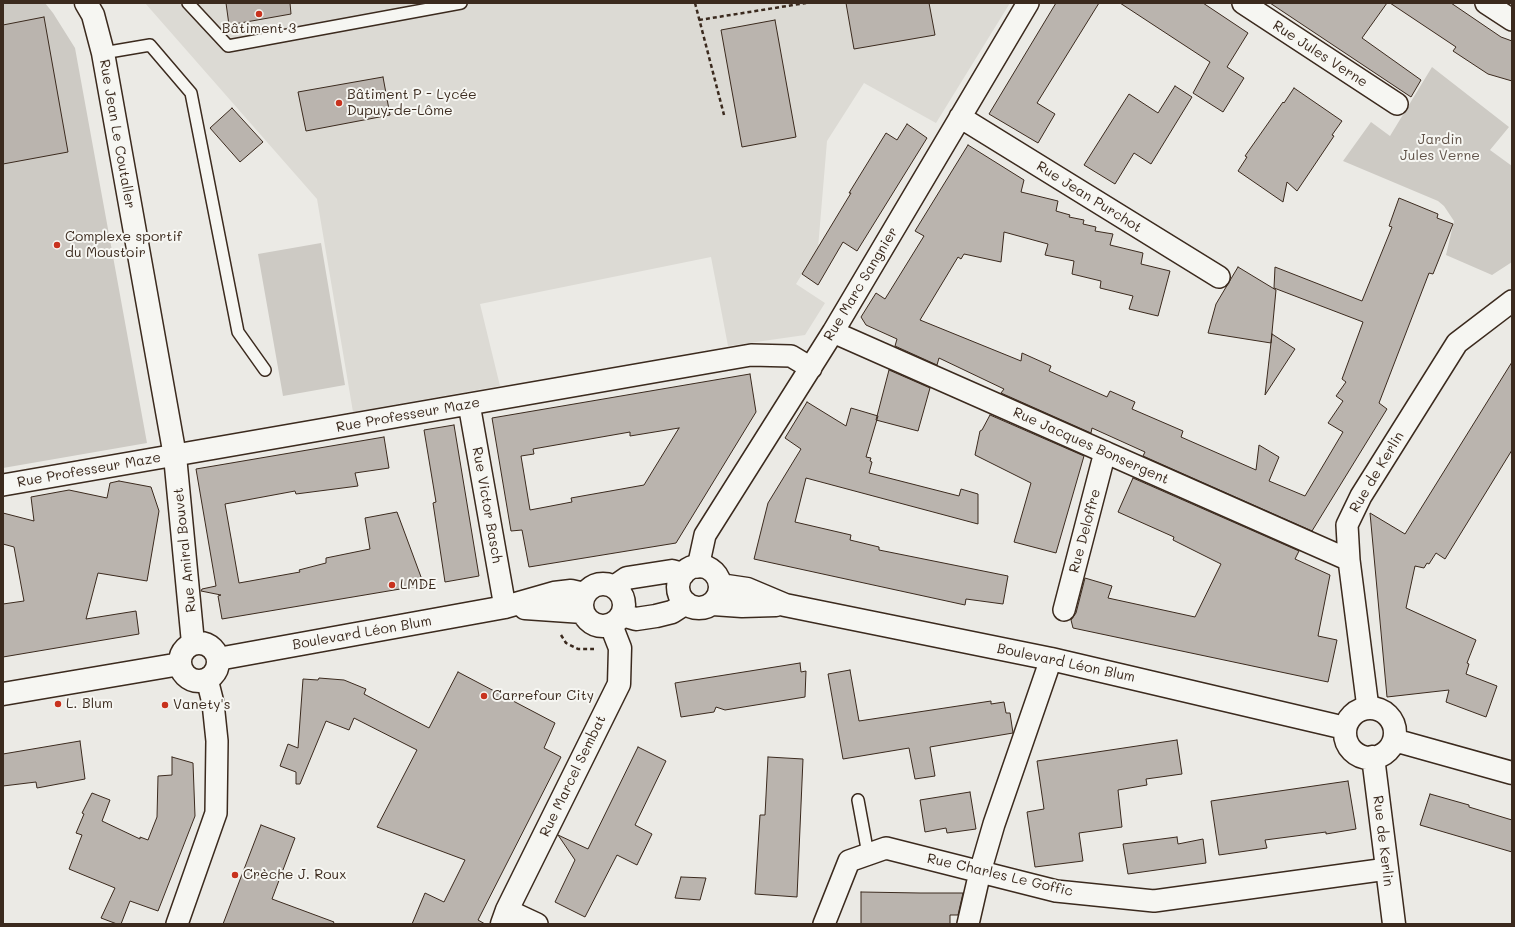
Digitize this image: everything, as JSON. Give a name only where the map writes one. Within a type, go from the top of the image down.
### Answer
[{"type":"main road","name":"Rue Jean Le Coutaller","points":[[86,3],[93,15],[103,53],[175,456]]},
{"type":"main road","name":"Rue Amiral Bouvet","points":[[175,456],[193,643]]},
{"type":"main road","points":[[614,587],[627,578],[690,571],[704,567],[710,569],[718,579],[716,594]]},
{"type":"main road","points":[[617,620],[624,602],[619,591],[614,587],[601,584],[594,585],[584,603],[586,618],[591,623],[604,626],[617,620],[636,619],[672,612],[686,604],[682,599],[678,586],[690,571]]},
{"type":"main road","name":"Boulevard Léon Blum","points":[[218,659],[505,606],[571,590],[584,603]]},
{"type":"main road","name":"Boulevard Léon Blum","points":[[686,604],[692,607],[706,607],[716,594],[742,606],[786,605],[1052,659],[1345,728]]},
{"type":"main road","name":"Rue Marcel Sembat","points":[[505,917],[619,684],[620,648],[617,620]]},
{"type":"main road","points":[[200,642],[212,647],[218,659],[216,671],[207,679],[199,681],[191,679],[185,675],[180,664],[180,657],[183,651],[193,643],[200,642]]},
{"type":"main road","points":[[3,694],[180,664]]},
{"type":"main road","points":[[1368,708],[1376,708],[1384,711],[1389,717],[1395,732],[1394,740],[1386,752],[1373,758],[1358,754],[1352,750],[1347,743],[1345,736],[1345,728],[1348,720],[1353,714],[1368,708]]},
{"type":"main road","points":[[1394,740],[1512,773]]},
{"type":"main road","name":"Rue de Kerlin","points":[[1373,758],[1394,924]]},
{"type":"street","name":"Rue Marc Sangnier","points":[[690,571],[705,535],[833,332],[1028,3]]},
{"type":"street","name":"Rue Jules Verne","points":[[1243,3],[1397,104]]},
{"type":"street","points":[[1486,3],[1512,20]]},
{"type":"street","name":"Rue Jean Purchot","points":[[960,117],[1219,277]]},
{"type":"street","name":"Rue de Kerlin","points":[[1368,708],[1349,560],[1347,526],[1369,482],[1457,343],[1512,301]]},
{"type":"street","name":"Rue Jacques Bonsergent","points":[[833,332],[1349,560]]},
{"type":"street","name":"Rue Professeur Maze","points":[[3,485],[751,355],[790,356],[811,368]]},
{"type":"street","name":"Rue Victor Basch","points":[[469,404],[505,606]]},
{"type":"street","name":"Rue Deloffre","points":[[1064,610],[1105,452]]},
{"type":"street","points":[[968,924],[980,872],[994,824],[1052,659]]},
{"type":"street","points":[[177,924],[216,813],[218,742],[213,702],[207,679]]},
{"type":"street","name":"Rue Charles Le Goffic","points":[[824,924],[850,860],[886,848],[1056,891],[1154,901],[1387,869]]},
{"type":"street","points":[[505,917],[537,924]]},
{"type":"lane","points":[[188,3],[228,46],[461,3]]},
{"type":"lane","points":[[103,53],[150,45],[191,93],[238,332],[265,370]]},
{"type":"lane","points":[[858,800],[868,854]]},
{"type":"path","points":[[695,3],[724,115]]},
{"type":"path","points":[[699,20],[806,3]]},
{"type":"shaded area","points":[[145,3],[1010,3],[936,123],[864,83],[827,141],[818,248],[796,284],[825,303],[805,335],[728,346],[711,257],[480,304],[500,386],[353,412],[317,199]]},
{"type":"green space","name":"Complexe sportif du Moustoir","points":[[3,3],[45,3],[75,48],[147,443],[3,468]]},
{"type":"green space","name":"Jardin Jules Verne","points":[[1432,67],[1509,127],[1490,150],[1512,166],[1512,262],[1492,275],[1446,255],[1454,221],[1444,206],[1438,201],[1343,161],[1371,122],[1390,136]]},
{"type":"green space","points":[[321,243],[345,385],[283,396],[258,254]]},
{"type":"building","name":"Bâtiment 3","points":[[226,3],[290,3],[291,14],[229,25]]},
{"type":"building","points":[[846,3],[929,3],[935,35],[854,49]]},
{"type":"building","points":[[1056,3],[1099,3],[1037,103],[1055,114],[1038,143],[989,114]]},
{"type":"building","points":[[1120,3],[1203,3],[1248,33],[1227,67],[1244,78],[1223,112],[1193,93],[1210,62]]},
{"type":"building","points":[[1270,3],[1387,3],[1362,38],[1421,80],[1411,97]]},
{"type":"building","points":[[1390,3],[1451,3],[1501,37],[1512,41],[1512,81],[1488,74],[1453,51],[1456,47]]},
{"type":"building","points":[[44,17],[68,152],[3,164],[3,25]]},
{"type":"building","points":[[775,20],[796,137],[742,147],[721,30]]},
{"type":"building","name":"Bâtiment P - Lycée Dupuy-de-Lôme","points":[[383,77],[390,115],[306,131],[298,92]]},
{"type":"building","points":[[1175,86],[1192,97],[1151,164],[1134,153],[1115,184],[1084,165],[1129,94],[1158,113]]},
{"type":"building","points":[[1294,88],[1342,121],[1332,135],[1334,136],[1297,191],[1287,182],[1283,202],[1238,171],[1247,157],[1245,156]]},
{"type":"building","points":[[232,108],[263,142],[240,162],[210,128]]},
{"type":"building","points":[[907,124],[927,138],[857,251],[843,242],[818,285],[802,274],[886,133],[897,140]]},
{"type":"building","points":[[968,145],[1024,180],[1021,192],[1058,201],[1056,211],[1070,215],[1069,217],[1084,220],[1083,224],[1096,227],[1095,231],[1113,234],[1110,245],[1143,253],[1141,264],[1170,271],[1158,316],[1129,309],[1133,296],[1100,288],[1101,281],[1072,274],[1074,261],[1045,255],[1048,244],[1004,232],[1001,262],[964,254],[961,259],[958,257],[920,320],[1021,361],[1022,353],[1051,366],[1049,371],[1107,397],[1110,391],[1135,402],[1132,409],[1183,431],[1181,437],[1256,470],[1259,445],[1279,457],[1269,481],[1305,496],[1343,432],[1328,423],[1343,401],[1336,396],[1346,382],[1342,379],[1363,322],[1274,288],[1275,267],[1362,301],[1392,227],[1389,226],[1399,198],[1438,214],[1437,218],[1453,224],[1433,274],[1429,273],[1379,403],[1387,409],[1312,531],[1143,456],[1145,452],[1092,428],[1091,433],[1001,393],[1004,389],[939,358],[937,365],[895,346],[897,339],[866,325],[861,317],[876,293],[885,299],[924,236],[915,231]]},
{"type":"building","points":[[1238,267],[1276,290],[1271,343],[1208,333],[1216,304]]},
{"type":"building","points":[[1272,334],[1295,349],[1265,395]]},
{"type":"building","points":[[1512,362],[1512,450],[1445,559],[1436,553],[1429,564],[1427,563],[1424,568],[1415,566],[1406,608],[1476,640],[1467,663],[1469,664],[1466,674],[1497,686],[1486,717],[1446,702],[1449,690],[1387,697],[1370,513],[1405,534]]},
{"type":"building","points":[[889,370],[930,388],[918,431],[876,420]]},
{"type":"building","points":[[750,374],[756,412],[676,543],[529,567],[522,530],[511,531],[492,418]],"holes":[[[679,428],[644,485],[571,498],[572,502],[530,510],[521,456],[534,454],[533,449],[630,432],[630,436]]]},
{"type":"building","points":[[807,402],[846,426],[851,408],[878,416],[866,457],[871,458],[870,461],[872,462],[869,473],[959,496],[961,489],[978,494],[978,524],[806,478],[795,522],[851,535],[850,540],[879,547],[879,550],[1008,576],[1003,604],[966,599],[965,605],[754,559],[768,503],[801,449],[785,438]]},
{"type":"building","points":[[990,415],[1084,456],[1056,553],[1014,542],[1031,483],[975,455],[980,431]]},
{"type":"building","points":[[454,425],[479,576],[445,582],[433,503],[436,502],[424,430]]},
{"type":"building","points":[[384,437],[389,468],[355,473],[358,486],[296,494],[295,491],[225,504],[239,583],[300,572],[299,570],[326,563],[326,558],[370,549],[365,518],[397,512],[424,585],[222,619],[218,596],[221,595],[201,591],[202,589],[216,586],[196,469]]},
{"type":"building","points":[[1133,478],[1299,551],[1295,559],[1330,575],[1318,636],[1337,640],[1328,682],[1073,628],[1071,620],[1076,613],[1085,578],[1112,586],[1108,598],[1195,617],[1221,564],[1173,540],[1174,537],[1118,512]]},
{"type":"building","points":[[119,481],[151,487],[159,511],[147,581],[98,573],[86,619],[136,611],[139,634],[3,657],[3,604],[24,601],[14,547],[3,544],[3,513],[34,521],[31,497],[69,490],[107,498],[110,483]]},
{"type":"building","points":[[800,663],[801,672],[806,671],[805,697],[725,710],[716,707],[714,712],[681,717],[675,683]]},
{"type":"building","points":[[850,670],[859,721],[991,701],[991,704],[1004,702],[1006,713],[1010,713],[1013,733],[930,747],[935,776],[915,779],[909,748],[843,759],[828,674]]},
{"type":"building","points":[[458,672],[555,723],[544,748],[561,757],[478,920],[485,924],[412,924],[425,893],[444,902],[465,860],[377,827],[417,750],[354,718],[349,730],[326,721],[300,784],[296,784],[296,772],[280,766],[288,744],[298,748],[303,679],[318,680],[319,678],[344,680],[366,689],[364,694],[429,728]]},
{"type":"building","points":[[1177,740],[1182,774],[1146,779],[1147,785],[1118,790],[1122,827],[1079,833],[1083,861],[1035,867],[1027,812],[1044,809],[1037,761]]},
{"type":"building","points":[[80,741],[85,779],[37,788],[36,782],[3,786],[3,754]]},
{"type":"building","points":[[638,747],[666,761],[635,825],[652,834],[637,865],[617,855],[585,917],[555,902],[575,860],[558,835],[588,849]]},
{"type":"building","points":[[172,757],[193,763],[195,816],[158,911],[130,901],[121,924],[101,918],[115,888],[69,869],[82,835],[76,833],[84,814],[82,813],[92,793],[110,800],[102,821],[140,839],[140,837],[148,840],[157,817],[158,776],[172,775]]},
{"type":"building","points":[[768,757],[803,759],[797,897],[755,894],[760,815],[765,815]]},
{"type":"building","points":[[1348,781],[1356,829],[1326,834],[1326,832],[1265,840],[1267,848],[1219,855],[1211,801]]},
{"type":"building","points":[[970,792],[976,829],[947,833],[946,828],[925,832],[920,800]]},
{"type":"building","points":[[1430,794],[1469,805],[1469,807],[1512,820],[1512,852],[1420,825]]},
{"type":"building","points":[[261,825],[295,838],[272,899],[334,922],[333,924],[223,924]]},
{"type":"building","points":[[1177,837],[1178,844],[1203,839],[1206,863],[1128,874],[1123,844]]},
{"type":"building","points":[[681,877],[706,878],[700,900],[675,898]]},
{"type":"building","points":[[861,892],[963,893],[958,915],[950,915],[950,924],[861,924]]},
{"type":"place","name":"Bâtiment 3","points":[[259,14]]},
{"type":"place","name":"Bâtiment P - Lycée Dupuy-de-Lôme","points":[[339,103]]},
{"type":"place","name":"Complexe sportif du Moustoir","points":[[57,245]]},
{"type":"place","name":"LMDE","points":[[392,585]]},
{"type":"place","name":"Carrefour City","points":[[484,696]]},
{"type":"place","name":"L. Blum","points":[[58,704]]},
{"type":"place","name":"Vanety's","points":[[165,705]]},
{"type":"place","name":"Crèche J. Roux","points":[[235,875]]}]
